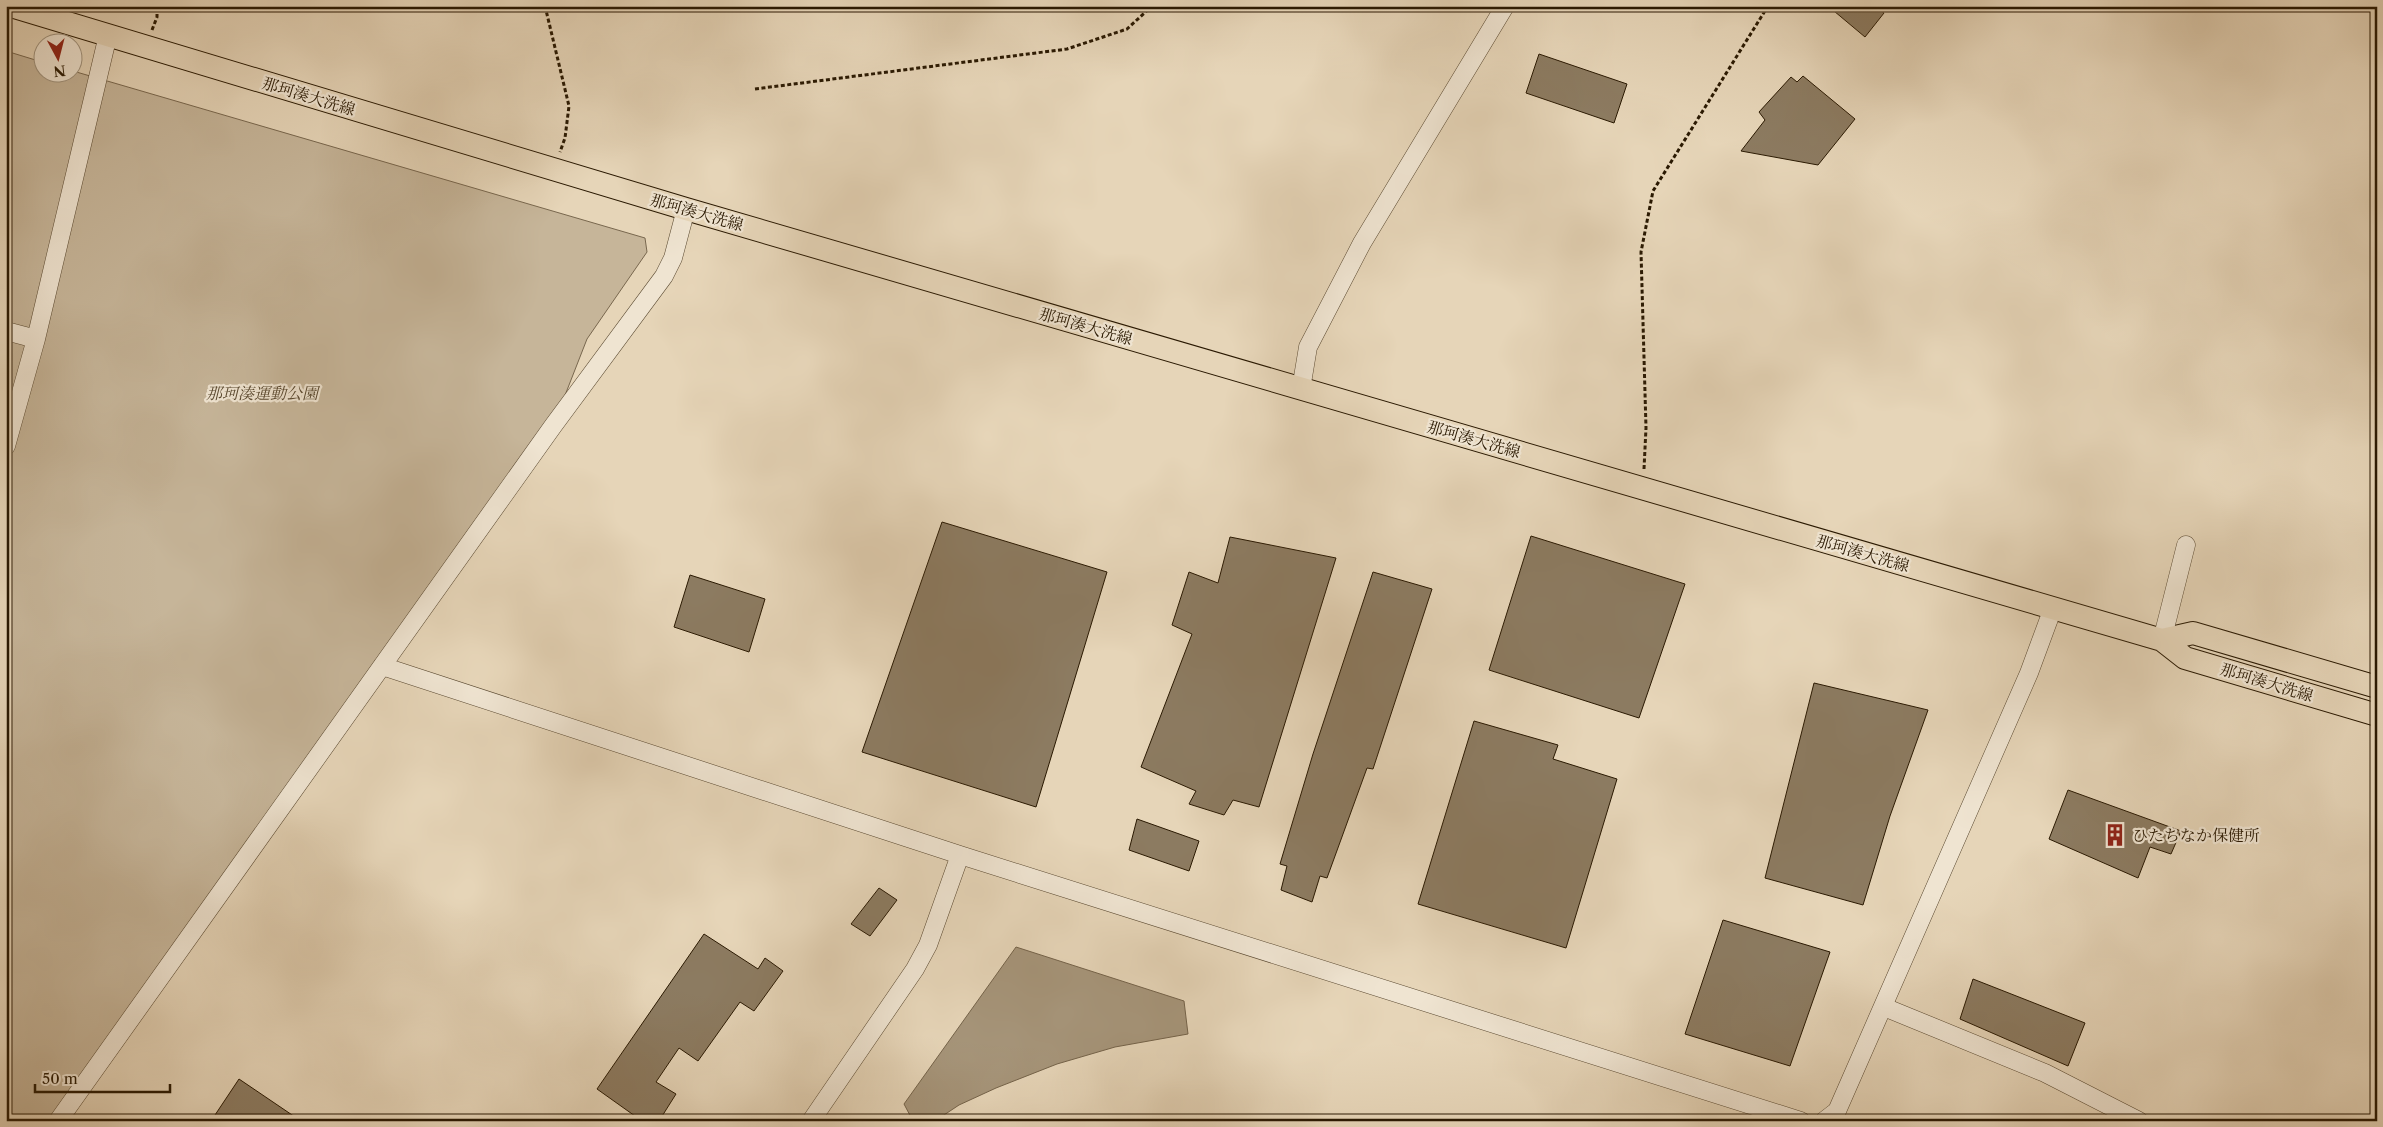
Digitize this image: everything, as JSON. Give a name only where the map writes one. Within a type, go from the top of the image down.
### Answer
[{"type":"main road","name":"那珂湊大洗線","points":[[12,6],[686,209],[2162,640],[2185,658],[2377,715]]},
{"type":"main road","name":"那珂湊大洗線","points":[[2162,640],[2192,633],[2377,687]]},
{"type":"street","points":[[1301,388],[1308,347],[1362,243],[1505,6]]},
{"type":"street","points":[[6,446],[36,339],[108,35]]},
{"type":"street","points":[[58,1121],[553,426],[664,276],[673,258],[686,209]]},
{"type":"street","points":[[6,331],[36,339]]},
{"type":"street","points":[[2162,640],[2186,545]]},
{"type":"street","points":[[1824,1121],[1837,1111],[1884,1007],[2029,673],[2053,608]]},
{"type":"street","points":[[382,666],[960,855],[1801,1121]]},
{"type":"street","points":[[811,1121],[915,969],[928,945],[960,855]]},
{"type":"street","points":[[1884,1007],[2045,1073],[2139,1121]]},
{"type":"path","points":[[545,6],[569,106],[565,138],[552,169]]},
{"type":"path","points":[[755,89],[1067,49],[1127,29],[1152,6]]},
{"type":"path","points":[[1643,488],[1646,428],[1641,252],[1654,191],[1768,6]]},
{"type":"green space","name":"那珂湊運動公園","points":[[6,51],[32,59],[32,82],[82,82],[82,74],[645,238],[647,252],[587,339],[553,426],[58,1121],[6,1121]]},
{"type":"shaded area","points":[[1016,947],[1184,1001],[1188,1034],[1115,1047],[1057,1064],[959,1105],[935,1121],[913,1121],[904,1104]]},
{"type":"building","points":[[1828,6],[1875,6],[1884,13],[1865,37]]},
{"type":"building","points":[[1539,54],[1627,84],[1614,123],[1526,93]]},
{"type":"building","points":[[1803,76],[1855,119],[1818,165],[1741,151],[1765,120],[1759,112],[1791,77],[1797,82]]},
{"type":"building","points":[[942,522],[1107,572],[1036,807],[862,752]]},
{"type":"building","points":[[1531,536],[1685,584],[1639,718],[1489,670]]},
{"type":"building","points":[[1230,537],[1336,558],[1259,807],[1233,800],[1224,815],[1189,804],[1196,791],[1141,767],[1192,634],[1172,625],[1189,572],[1218,583]]},
{"type":"building","points":[[1373,572],[1432,589],[1373,769],[1367,768],[1327,878],[1320,876],[1312,902],[1281,890],[1287,866],[1280,864],[1313,754]]},
{"type":"building","points":[[690,575],[765,599],[749,652],[674,627]]},
{"type":"building","points":[[1814,683],[1928,710],[1890,816],[1863,905],[1765,878]]},
{"type":"building","points":[[1474,721],[1558,745],[1553,759],[1617,779],[1566,948],[1418,904]]},
{"type":"building","name":"ひたちなか保健所","points":[[2068,790],[2181,831],[2171,854],[2150,847],[2138,878],[2049,839]]},
{"type":"building","points":[[1137,819],[1199,841],[1189,871],[1129,850]]},
{"type":"building","points":[[879,888],[897,900],[870,936],[851,924]]},
{"type":"building","points":[[1723,920],[1830,952],[1790,1066],[1685,1034]]},
{"type":"building","points":[[704,934],[758,969],[765,958],[783,971],[754,1011],[740,1002],[698,1061],[679,1048],[656,1082],[676,1094],[659,1121],[642,1121],[597,1089]]},
{"type":"building","points":[[1973,979],[2085,1023],[2068,1066],[1960,1019]]},
{"type":"building","points":[[239,1079],[301,1121],[211,1121]]},
{"type":"place","name":"ひたちなか保健所","points":[[2115,835]]}]
